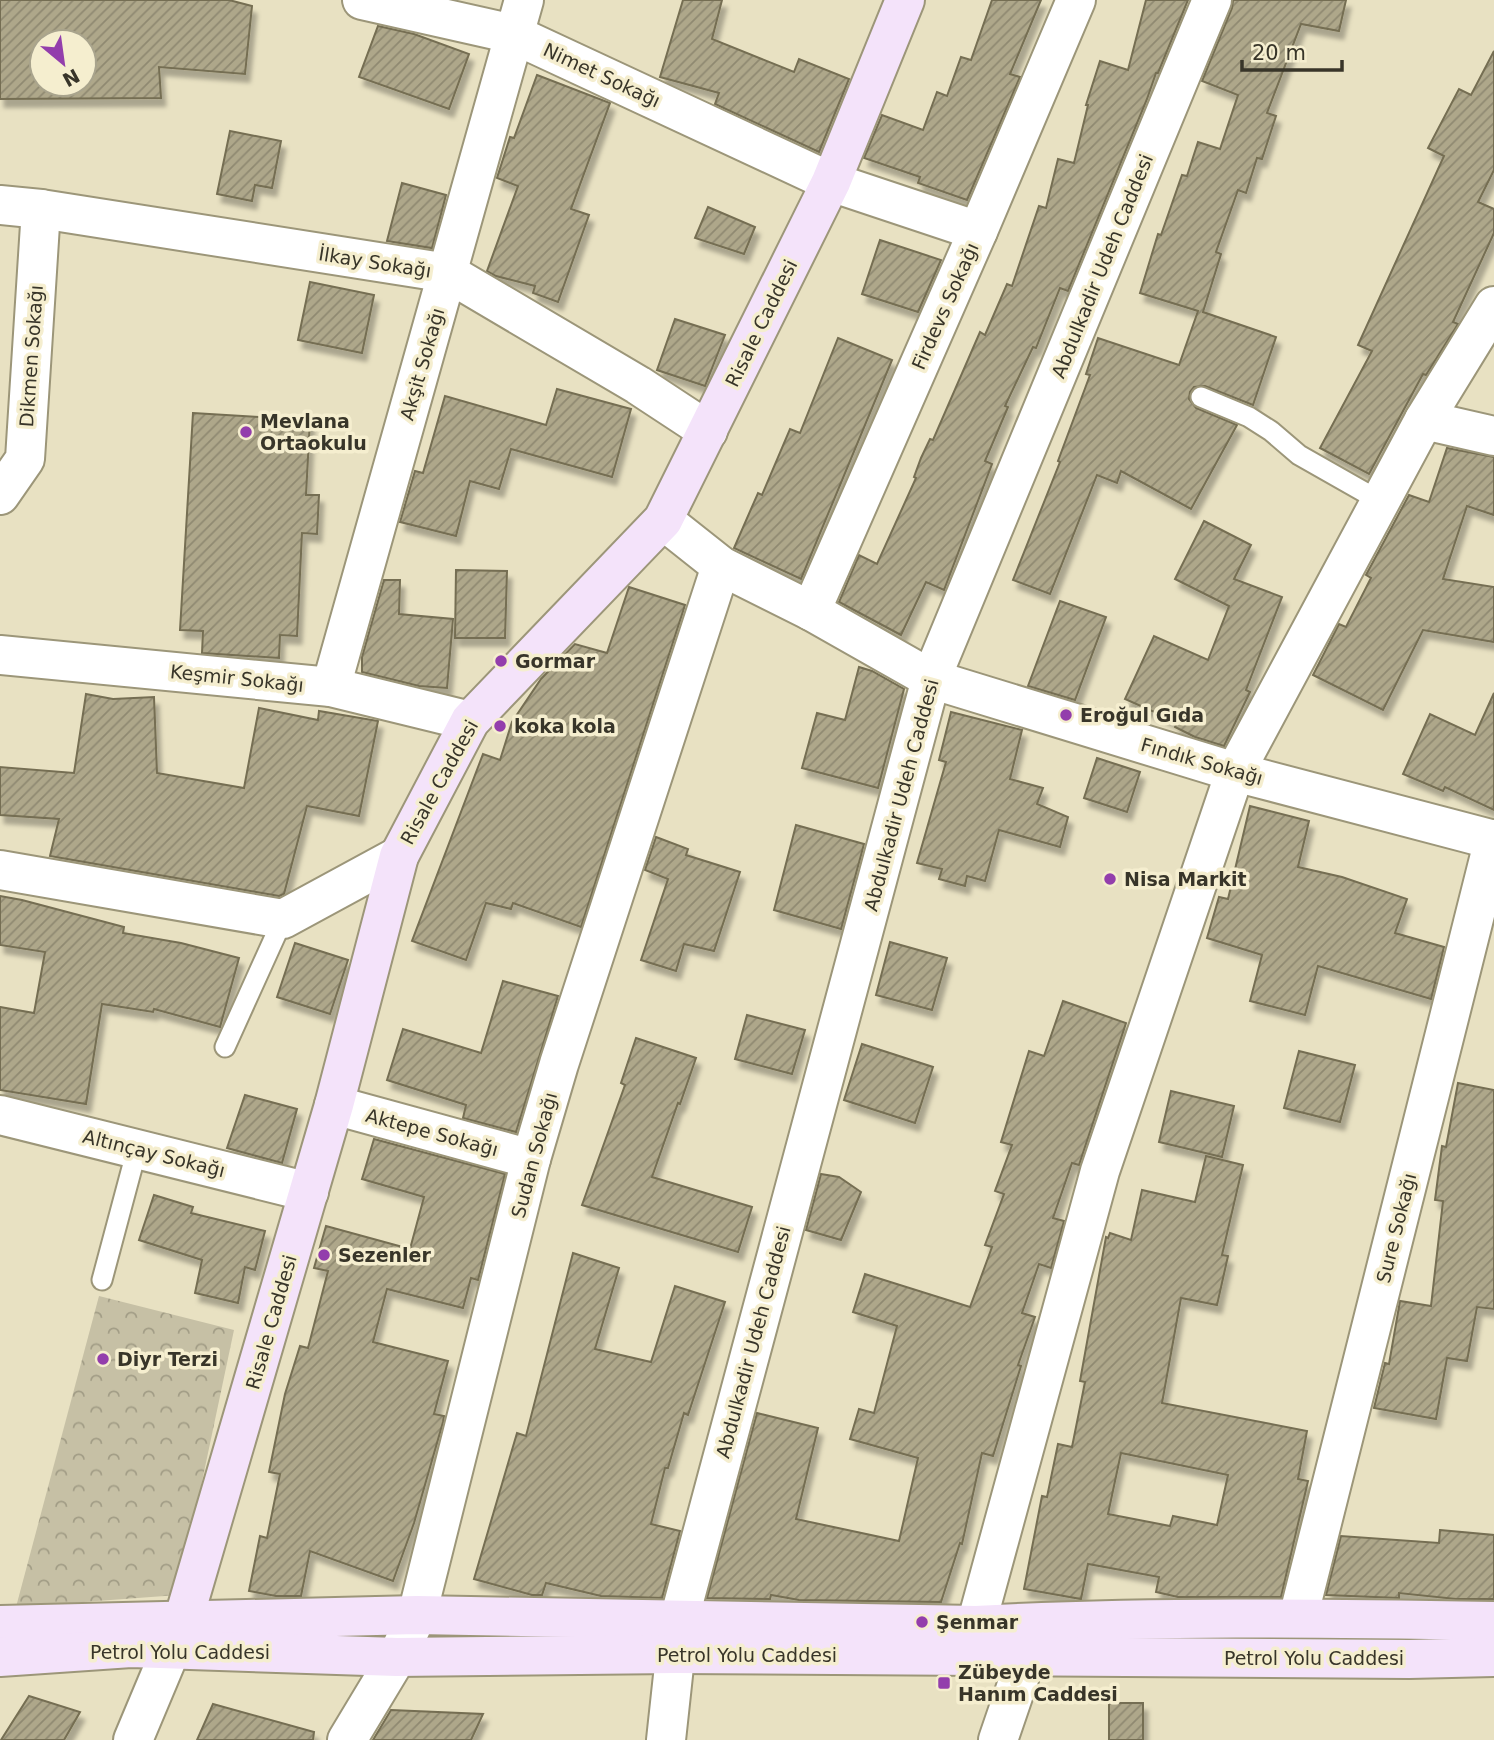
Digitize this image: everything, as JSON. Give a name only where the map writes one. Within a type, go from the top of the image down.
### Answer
[{"type":"main road","name":"Risale Caddesi","points":[[177,1635],[334,1105],[399,856],[470,721],[663,520],[831,182],[905,0]]},
{"type":"main road","name":"Petrol Yolu Caddesi","points":[[0,1657],[131,1648],[177,1635],[417,1615],[677,1637],[1034,1639],[1396,1659],[1494,1657]]},
{"type":"main road","name":"Petrol Yolu Caddesi","points":[[0,1625],[177,1635],[397,1657],[677,1637],[976,1625],[1034,1639],[1298,1618],[1494,1621]]},
{"type":"street","name":"Nimet Sokağı","points":[[362,0],[518,17],[831,182],[978,232]]},
{"type":"street","name":"Firdevs Sokağı","points":[[811,611],[978,232],[1076,0]]},
{"type":"street","name":"Abdulkadir Udeh Caddesi","points":[[666,1740],[677,1637],[931,679],[1212,0]]},
{"type":"street","name":"Akşit Sokağı","points":[[331,687],[518,17]]},
{"type":"street","name":"İlkay Sokağı","points":[[0,205],[41,209],[448,273],[638,385],[708,431]]},
{"type":"street","name":"Dikmen Sokağı","points":[[0,495],[25,459],[41,209]]},
{"type":"street","points":[[976,1625],[1100,1171],[1235,772],[1424,420],[1494,306]]},
{"type":"street","points":[[1424,420],[1494,436]]},
{"type":"street","name":"Fındık Sokağı","points":[[663,520],[721,566],[811,611],[931,679],[1235,772],[1494,840]]},
{"type":"street","name":"Sudan Sokağı","points":[[347,1740],[397,1657],[417,1615],[530,1159],[721,566]]},
{"type":"street","name":"Keşmir Sokağı","points":[[0,655],[331,687],[470,721]]},
{"type":"street","name":"Sure Sokağı","points":[[1298,1618],[1494,840]]},
{"type":"street","points":[[0,870],[283,919],[399,856]]},
{"type":"street","name":"Aktepe Sokağı","points":[[334,1105],[530,1159]]},
{"type":"street","name":"Altınçay Sokağı","points":[[0,1115],[309,1192]]},
{"type":"street","points":[[133,1740],[177,1635]]},
{"type":"street","points":[[999,1740],[1034,1639]]},
{"type":"lane","points":[[1200,397],[1226,405],[1249,417],[1271,430],[1299,455],[1380,501]]},
{"type":"lane","points":[[225,1047],[283,919]]},
{"type":"lane","points":[[102,1280],[138,1149]]},
{"type":"green space","points":[[99,1296],[234,1330],[178,1595],[16,1607]]},
{"type":"building","points":[[0,0],[229,0],[252,6],[245,74],[159,67],[161,98],[0,99]]},
{"type":"building","points":[[683,0],[722,0],[712,39],[794,72],[799,59],[849,79],[819,152],[715,104],[719,93],[660,77]]},
{"type":"building","points":[[992,0],[1041,0],[1010,74],[1020,77],[967,200],[918,183],[920,177],[864,158],[882,115],[923,130],[937,92],[947,96],[961,57],[971,60]]},
{"type":"building","points":[[1146,0],[1188,0],[1068,291],[1060,288],[1036,348],[1033,347],[1005,406],[1008,407],[985,461],[992,464],[944,590],[926,582],[901,635],[839,602],[859,555],[877,564],[916,478],[914,477],[921,458],[930,439],[933,440],[980,332],[985,335],[1007,284],[1012,286],[1039,206],[1046,208],[1058,159],[1074,163],[1086,105],[1100,61],[1128,70]]},
{"type":"building","points":[[1233,0],[1346,0],[1339,31],[1301,24],[1267,113],[1276,116],[1262,159],[1257,158],[1246,193],[1238,190],[1216,252],[1221,254],[1203,312],[1276,337],[1253,405],[1205,386],[1194,387],[1190,392],[1189,399],[1196,408],[1237,425],[1191,509],[1121,471],[1117,483],[1097,475],[1050,594],[1013,580],[1060,462],[1058,461],[1090,375],[1086,374],[1098,338],[1179,365],[1198,311],[1140,293],[1158,234],[1161,235],[1182,175],[1187,176],[1198,142],[1220,149],[1238,95],[1202,81]]},
{"type":"building","points":[[378,26],[414,34],[469,54],[449,109],[359,77]]},
{"type":"building","points":[[1494,51],[1494,170],[1478,202],[1494,209],[1494,233],[1453,322],[1458,324],[1426,375],[1423,374],[1369,474],[1320,448],[1372,351],[1358,345],[1444,156],[1428,148],[1459,89],[1471,95]]},
{"type":"building","points":[[537,75],[610,103],[571,209],[589,215],[558,302],[533,293],[535,286],[487,271],[518,186],[497,178],[510,137],[514,138]]},
{"type":"building","points":[[230,131],[281,141],[272,188],[255,185],[252,201],[217,194]]},
{"type":"building","points":[[402,183],[446,195],[432,248],[387,241]]},
{"type":"building","points":[[708,207],[755,227],[744,254],[695,238]]},
{"type":"building","points":[[880,240],[941,260],[918,312],[862,294]]},
{"type":"building","points":[[310,282],[374,295],[362,353],[298,340]]},
{"type":"building","points":[[675,319],[725,335],[705,386],[657,370]]},
{"type":"building","points":[[838,338],[892,360],[801,579],[734,548],[758,493],[762,495],[790,429],[800,433]]},
{"type":"building","points":[[557,389],[631,409],[612,477],[511,449],[499,489],[470,481],[456,536],[400,522],[415,471],[423,473],[445,396],[546,425]]},
{"type":"building","points":[[193,413],[310,420],[306,495],[319,495],[317,534],[302,533],[297,636],[280,635],[279,658],[202,653],[203,631],[180,630]]},
{"type":"building","points":[[1447,448],[1494,457],[1494,515],[1467,506],[1443,579],[1494,587],[1494,642],[1423,630],[1383,710],[1313,675],[1339,624],[1346,627],[1371,578],[1366,575],[1409,495],[1429,502]]},
{"type":"building","points":[[1204,521],[1251,545],[1234,579],[1282,597],[1246,690],[1250,692],[1224,746],[1195,737],[1175,727],[1177,722],[1125,699],[1154,636],[1208,660],[1229,606],[1175,579]]},
{"type":"building","points":[[456,570],[507,571],[505,638],[455,638]]},
{"type":"building","points":[[384,580],[400,580],[399,614],[453,619],[447,688],[419,686],[362,672],[362,657]]},
{"type":"building","points":[[629,587],[685,605],[581,927],[513,903],[511,909],[486,903],[466,960],[412,941],[483,754],[500,760],[512,722],[541,679],[575,644],[607,653]]},
{"type":"building","points":[[1060,601],[1106,617],[1075,700],[1028,686]]},
{"type":"building","points":[[859,667],[872,671],[904,689],[878,788],[802,768],[817,713],[845,720]]},
{"type":"building","points":[[1494,693],[1494,810],[1445,787],[1443,791],[1403,774],[1430,714],[1475,735]]},
{"type":"building","points":[[86,694],[113,699],[154,697],[157,773],[244,788],[259,708],[318,720],[319,711],[378,721],[359,816],[307,806],[284,894],[279,896],[50,856],[59,819],[0,815],[0,767],[74,773]]},
{"type":"building","points":[[951,712],[1022,730],[1010,779],[1043,788],[1037,804],[1068,817],[1060,847],[999,830],[985,881],[967,876],[965,886],[939,879],[942,869],[917,863],[946,762],[939,760]]},
{"type":"building","points":[[1097,758],[1140,772],[1127,812],[1084,798]]},
{"type":"building","points":[[1250,806],[1309,821],[1298,867],[1342,877],[1407,899],[1395,933],[1444,947],[1431,999],[1318,966],[1305,1015],[1250,1001],[1262,955],[1207,938],[1219,897],[1228,899]]},
{"type":"building","points":[[796,825],[864,844],[841,929],[774,910]]},
{"type":"building","points":[[656,837],[688,849],[686,855],[740,872],[714,951],[684,944],[676,971],[641,960],[668,879],[645,870]]},
{"type":"building","points":[[0,896],[124,927],[123,933],[181,943],[239,958],[220,1027],[154,1009],[153,1012],[102,1004],[86,1104],[0,1090],[0,1007],[34,1013],[45,952],[0,945]]},
{"type":"building","points":[[890,942],[947,958],[932,1010],[876,995]]},
{"type":"building","points":[[295,943],[348,960],[330,1014],[277,997]]},
{"type":"building","points":[[503,981],[558,996],[516,1132],[463,1118],[466,1105],[387,1080],[403,1029],[481,1053]]},
{"type":"building","points":[[1063,1001],[1126,1023],[1079,1165],[1072,1163],[1053,1218],[1064,1221],[1051,1268],[1039,1264],[1022,1313],[1035,1317],[1018,1365],[1021,1366],[993,1456],[982,1453],[962,1544],[960,1543],[941,1602],[799,1600],[771,1595],[770,1599],[707,1598],[757,1413],[818,1428],[796,1519],[899,1541],[918,1458],[850,1439],[859,1409],[874,1413],[897,1326],[853,1312],[865,1274],[970,1307],[992,1247],[985,1245],[1004,1194],[995,1191],[1012,1145],[1001,1142],[1029,1051],[1044,1056]]},
{"type":"building","points":[[747,1015],[805,1030],[792,1074],[735,1059]]},
{"type":"building","points":[[636,1038],[696,1058],[652,1177],[752,1207],[738,1252],[582,1205],[625,1085],[621,1083]]},
{"type":"building","points":[[862,1044],[933,1067],[915,1123],[844,1100]]},
{"type":"building","points":[[1299,1051],[1355,1065],[1340,1122],[1284,1108]]},
{"type":"building","points":[[1458,1083],[1494,1090],[1494,1309],[1477,1307],[1467,1361],[1447,1358],[1436,1419],[1374,1408],[1385,1363],[1389,1364],[1400,1301],[1431,1306],[1443,1201],[1435,1200],[1442,1146],[1446,1147]]},
{"type":"building","points":[[1171,1091],[1234,1106],[1222,1157],[1159,1142]]},
{"type":"building","points":[[245,1095],[297,1109],[282,1163],[227,1148]]},
{"type":"building","points":[[374,1139],[505,1174],[478,1280],[471,1278],[463,1308],[387,1289],[373,1342],[448,1361],[434,1414],[444,1416],[443,1422],[414,1523],[393,1581],[310,1551],[301,1596],[276,1596],[249,1591],[260,1536],[267,1538],[280,1474],[269,1472],[285,1394],[300,1346],[308,1348],[328,1271],[314,1268],[326,1226],[410,1249],[424,1197],[362,1179]]},
{"type":"building","points":[[1206,1156],[1243,1165],[1222,1255],[1228,1256],[1217,1305],[1181,1298],[1162,1403],[1307,1431],[1298,1479],[1308,1481],[1281,1597],[1178,1597],[1156,1592],[1159,1577],[1088,1564],[1081,1599],[1024,1589],[1042,1496],[1047,1497],[1058,1444],[1072,1447],[1085,1382],[1080,1381],[1106,1237],[1108,1238],[1110,1233],[1131,1240],[1142,1190],[1195,1202]],"holes":[[[1121,1453],[1228,1475],[1217,1525],[1173,1516],[1170,1526],[1108,1514]]]},
{"type":"building","points":[[821,1174],[839,1177],[861,1192],[841,1240],[806,1230]]},
{"type":"building","points":[[154,1195],[193,1207],[191,1213],[265,1231],[255,1270],[245,1267],[238,1303],[195,1293],[202,1260],[139,1240]]},
{"type":"building","points":[[573,1253],[619,1268],[595,1349],[651,1362],[675,1286],[725,1302],[688,1415],[684,1413],[668,1468],[665,1468],[651,1524],[680,1531],[662,1598],[601,1596],[546,1583],[542,1595],[532,1595],[474,1579],[517,1433],[526,1436]]},
{"type":"building","points":[[1440,1530],[1494,1535],[1494,1599],[1456,1599],[1399,1593],[1399,1598],[1326,1595],[1341,1536],[1439,1543]]},
{"type":"building","points":[[29,1696],[80,1712],[64,1740],[1,1740]]},
{"type":"building","points":[[1109,1703],[1143,1703],[1143,1740],[1109,1740]]},
{"type":"building","points":[[213,1704],[314,1732],[313,1740],[197,1740]]},
{"type":"building","points":[[391,1710],[483,1714],[471,1740],[373,1740]]},
{"type":"place","name":"Mevlana Ortaokulu","points":[[246,432]]},
{"type":"place","name":"Gormar","points":[[501,661]]},
{"type":"place","name":"Eroğul Gıda","points":[[1066,715]]},
{"type":"place","name":"koka kola","points":[[500,726]]},
{"type":"place","name":"Nisa Markit","points":[[1110,879]]},
{"type":"place","name":"Sezenler","points":[[324,1255]]},
{"type":"place","name":"Diyr Terzi","points":[[103,1359]]},
{"type":"place","name":"Şenmar","points":[[922,1622]]},
{"type":"place","name":"Zübeyde Hanım Caddesi","points":[[944,1683]]}]
